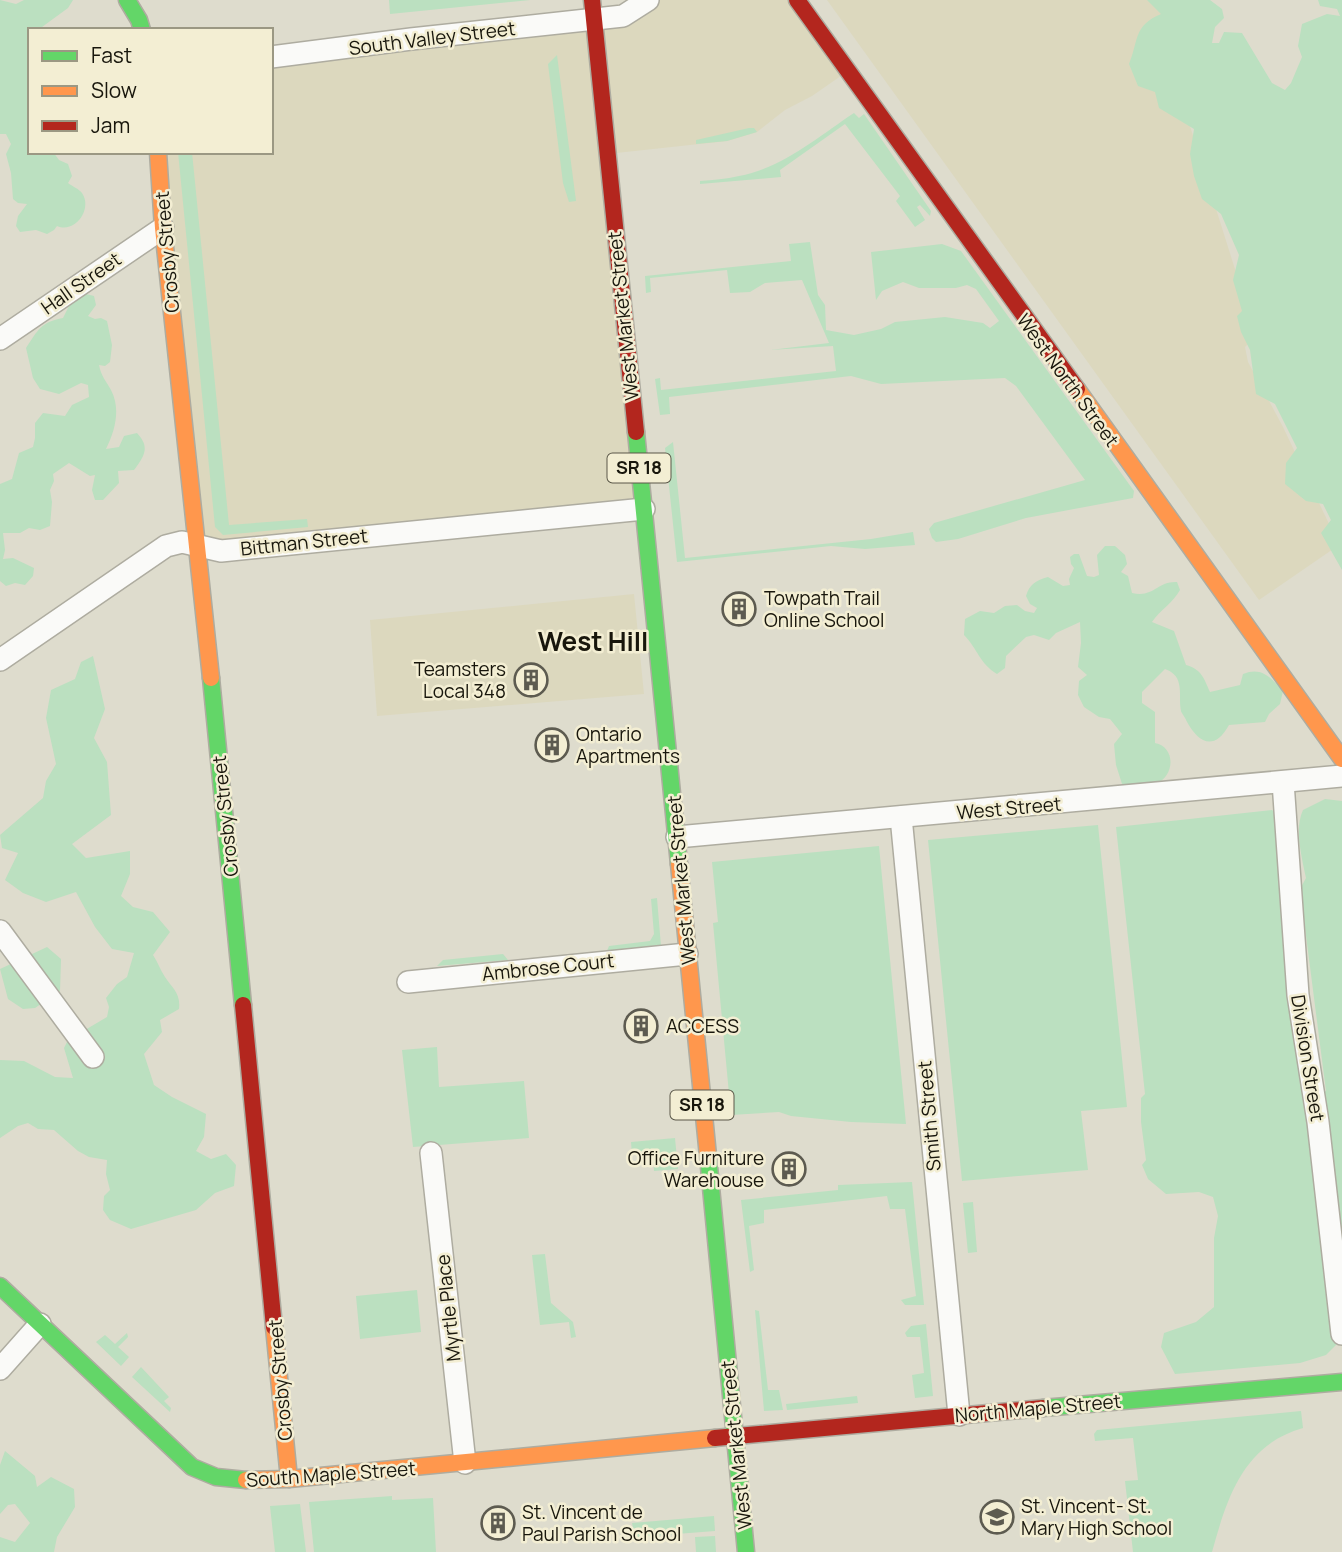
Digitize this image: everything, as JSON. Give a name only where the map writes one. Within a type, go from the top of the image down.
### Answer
[{"type":"street","points":[[127,0],[141,28]]},
{"type":"street","name":"South Valley Street","points":[[273,57],[411,39],[592,10],[626,16],[648,0]]},
{"type":"street","name":"West North Street","points":[[797,0],[1342,759]]},
{"type":"street","name":"West Market Street","points":[[592,10],[677,837],[746,1552]]},
{"type":"street","name":"Crosby Street","points":[[158,154],[163,228],[198,547],[289,1479]]},
{"type":"street","name":"Hall Street","points":[[3,329],[163,228]]},
{"type":"street","name":"Bittman Street","points":[[0,660],[166,546],[182,542],[221,551],[644,509]]},
{"type":"street","name":"West Street","points":[[677,837],[1342,776]]},
{"type":"street","name":"Division Street","points":[[1283,782],[1298,995],[1318,1122],[1342,1334]]},
{"type":"street","name":"Smith Street","points":[[901,817],[959,1415]]},
{"type":"street","points":[[0,931],[93,1057]]},
{"type":"street","name":"Ambrose Court","points":[[408,982],[687,954]]},
{"type":"street","name":"Myrtle Place","points":[[431,1153],[465,1462]]},
{"type":"street","name":"South Maple Street","points":[[0,1286],[192,1467],[210,1477],[233,1481],[289,1479],[735,1437]]},
{"type":"street","points":[[0,1369],[40,1324]]},
{"type":"street","name":"North Maple Street","points":[[735,1437],[1342,1382]]},
{"type":"shaded area","points":[[648,0],[797,0],[848,71],[812,96],[785,110],[757,132],[727,141],[607,154],[644,509],[198,547],[158,154],[273,154],[273,56],[593,20]]},
{"type":"shaded area","points":[[827,0],[1168,0],[1189,123],[1256,336],[1245,347],[1248,362],[1283,427],[1339,545],[1259,600]]},
{"type":"shaded area","points":[[634,594],[644,694],[377,716],[370,620]]},
{"type":"green space","points":[[0,0],[16,4],[24,0],[73,0],[68,8],[42,28],[28,28],[28,154],[54,154],[59,160],[68,164],[72,176],[68,183],[81,192],[85,199],[84,213],[76,223],[64,228],[57,226],[47,234],[36,230],[20,232],[16,226],[18,216],[27,204],[13,199],[6,154],[11,144],[6,134],[0,134]]},
{"type":"green space","points":[[389,0],[530,0],[390,14]]},
{"type":"green space","points":[[1147,0],[1210,0],[1222,9],[1224,18],[1215,27],[1212,43],[1219,43],[1224,32],[1242,33],[1272,83],[1285,90],[1291,83],[1302,57],[1298,46],[1302,24],[1327,14],[1340,16],[1337,9],[1320,6],[1318,0],[1342,0],[1342,570],[1321,533],[1331,520],[1323,504],[1306,501],[1285,484],[1286,463],[1297,448],[1275,404],[1256,394],[1250,350],[1237,316],[1242,311],[1233,280],[1239,255],[1221,214],[1202,199],[1190,154],[1194,129],[1159,108],[1155,92],[1138,86],[1129,64],[1141,29],[1161,14]]},
{"type":"green space","points":[[557,55],[576,201],[569,202],[563,183],[548,64]]},
{"type":"green space","points":[[854,113],[859,118],[864,114],[931,211],[930,216],[920,205],[917,207],[925,220],[915,227],[896,201],[900,196],[845,124],[780,170],[781,177],[700,184],[700,181],[734,177],[771,166],[800,150]]},
{"type":"green space","points":[[754,128],[757,132],[727,141],[696,144],[696,140]]},
{"type":"green space","points":[[178,154],[192,154],[229,525],[307,519],[308,527],[223,535],[215,527]]},
{"type":"green space","points":[[810,242],[818,295],[825,305],[826,330],[854,335],[881,329],[895,322],[945,317],[983,323],[990,328],[999,321],[976,289],[967,285],[956,288],[919,288],[903,282],[882,291],[876,300],[871,252],[942,244],[961,251],[1134,491],[1133,498],[1026,518],[958,539],[936,542],[929,529],[934,523],[1085,480],[1016,386],[1005,378],[881,384],[851,376],[669,397],[670,414],[660,415],[655,379],[660,378],[661,390],[836,371],[833,346],[770,350],[829,343],[802,280],[765,283],[750,292],[730,293],[727,270],[650,278],[651,292],[646,293],[645,276],[791,261],[789,244]]},
{"type":"green space","points":[[82,293],[94,296],[96,305],[88,316],[107,321],[112,345],[110,362],[105,366],[99,365],[116,405],[114,427],[106,449],[119,447],[124,436],[137,433],[144,443],[144,451],[134,470],[118,471],[119,483],[103,500],[95,500],[92,490],[95,475],[90,476],[69,463],[53,474],[50,526],[40,530],[29,528],[20,533],[3,533],[3,559],[13,558],[34,568],[33,576],[25,585],[15,583],[6,586],[0,581],[0,484],[12,479],[19,453],[33,447],[35,423],[43,413],[65,416],[72,405],[89,397],[88,385],[81,383],[59,394],[40,389],[33,378],[26,348],[41,328],[63,318],[71,302]]},
{"type":"green space","points":[[673,442],[685,558],[871,539],[913,532],[915,545],[865,549],[831,546],[677,562],[665,448]]},
{"type":"green space","points":[[1105,546],[1115,546],[1125,555],[1127,564],[1121,572],[1128,576],[1132,593],[1146,593],[1170,582],[1177,582],[1180,590],[1152,622],[1174,631],[1186,665],[1199,672],[1210,692],[1240,685],[1243,674],[1256,671],[1270,678],[1283,691],[1280,704],[1265,722],[1229,725],[1218,739],[1206,741],[1196,734],[1182,713],[1178,681],[1174,674],[1165,669],[1142,692],[1142,703],[1155,712],[1155,743],[1167,750],[1170,756],[1167,775],[1156,784],[1148,786],[1123,787],[1116,765],[1114,744],[1122,734],[1110,719],[1099,717],[1084,707],[1078,695],[1079,681],[1087,675],[1078,667],[1080,622],[1056,633],[1049,640],[1034,635],[1026,637],[1006,656],[1005,668],[997,674],[987,666],[964,635],[965,619],[980,611],[994,613],[1005,606],[1017,605],[1034,613],[1037,608],[1030,604],[1026,596],[1031,586],[1048,577],[1063,586],[1070,585],[1069,579],[1074,568],[1070,557],[1074,554],[1079,554],[1087,576],[1099,575],[1097,555]]},
{"type":"green space","points":[[93,656],[105,709],[94,738],[107,762],[111,815],[72,844],[86,858],[130,851],[130,874],[121,896],[133,907],[153,912],[170,932],[153,955],[179,999],[179,1009],[160,1020],[162,1032],[144,1054],[154,1085],[206,1114],[204,1137],[196,1151],[211,1159],[226,1154],[236,1165],[234,1186],[215,1193],[196,1210],[131,1229],[110,1220],[103,1210],[104,1196],[110,1190],[106,1174],[107,1160],[89,1157],[54,1130],[38,1129],[28,1123],[0,1138],[0,1060],[24,1061],[55,1077],[73,1078],[64,1048],[68,1040],[107,1017],[109,1007],[106,998],[117,984],[127,977],[134,953],[112,949],[95,927],[76,892],[46,902],[23,893],[5,880],[18,853],[2,848],[0,835],[43,798],[46,781],[56,764],[46,718],[51,690],[75,679],[81,662]]},
{"type":"green space","points":[[1325,799],[1342,801],[1342,1339],[1326,1355],[1300,1363],[1175,1374],[1161,1347],[1164,1333],[1196,1322],[1214,1307],[1214,1238],[1218,1216],[1213,1197],[1199,1192],[1166,1194],[1148,1179],[1142,1165],[1146,1160],[1141,1098],[1145,1094],[1116,827],[1272,810],[1277,814],[1284,921],[1308,1097],[1326,1091],[1300,889],[1306,878],[1299,826],[1303,810]]},
{"type":"green space","points":[[1098,825],[1127,1107],[1081,1111],[1088,1170],[962,1181],[928,840]]},
{"type":"green space","points":[[879,846],[906,1124],[851,1122],[791,1116],[779,1112],[731,1115],[713,923],[718,922],[712,862]]},
{"type":"green space","points":[[657,898],[661,946],[609,954],[609,946],[650,941],[654,934],[651,899]]},
{"type":"green space","points":[[47,947],[61,959],[60,991],[35,1008],[23,1009],[8,999],[0,969]]},
{"type":"green space","points":[[503,954],[508,960],[437,966],[443,960]]},
{"type":"green space","points":[[437,1047],[439,1087],[524,1081],[529,1138],[413,1147],[402,1050]]},
{"type":"green space","points":[[675,1138],[678,1169],[654,1171],[653,1153],[632,1155],[631,1142]]},
{"type":"green space","points":[[912,1182],[924,1305],[905,1305],[901,1300],[916,1296],[905,1209],[890,1209],[887,1196],[764,1210],[764,1223],[749,1226],[754,1270],[750,1272],[741,1200],[838,1190],[838,1185]]},
{"type":"green space","points":[[973,1202],[977,1252],[968,1253],[963,1203]]},
{"type":"green space","points":[[545,1254],[551,1303],[573,1322],[576,1337],[571,1338],[569,1322],[540,1325],[532,1255]]},
{"type":"green space","points":[[417,1290],[421,1332],[360,1339],[356,1296]]},
{"type":"green space","points":[[755,1310],[759,1311],[768,1390],[779,1390],[783,1410],[764,1411]]},
{"type":"green space","points":[[926,1324],[933,1396],[915,1398],[912,1375],[924,1373],[920,1337],[907,1337],[905,1333],[911,1326]]},
{"type":"green space","points":[[127,1333],[128,1337],[118,1347],[129,1357],[121,1366],[96,1342],[105,1335],[115,1344]]},
{"type":"green space","points":[[141,1367],[169,1397],[164,1401],[171,1408],[170,1412],[132,1377]]},
{"type":"green space","points":[[857,1396],[858,1403],[787,1410],[786,1404]]},
{"type":"green space","points":[[1301,1411],[1303,1428],[1282,1436],[1266,1447],[1252,1460],[1241,1476],[1224,1512],[1212,1552],[1133,1552],[1125,1481],[1138,1480],[1133,1438],[1095,1441],[1094,1434],[1097,1430]]},
{"type":"green space","points":[[5,1451],[35,1476],[37,1487],[51,1477],[74,1489],[75,1507],[57,1537],[54,1552],[0,1552],[0,1537],[15,1542],[30,1523],[15,1504],[8,1505],[0,1514],[0,1465]]},
{"type":"green space","points":[[392,1496],[392,1500],[433,1498],[436,1552],[314,1552],[309,1502]]},
{"type":"green space","points":[[300,1504],[306,1552],[275,1552],[270,1506]]},
{"type":"green space","points":[[714,1516],[715,1531],[638,1537],[634,1534],[632,1523]]},
{"type":"green space","points":[[715,1536],[716,1552],[696,1552],[695,1537]]},
{"type":"traffic: fast","points":[[127,0],[141,28]]},
{"type":"traffic: fast","points":[[636,432],[679,864]]},
{"type":"traffic: fast","points":[[211,678],[243,1005]]},
{"type":"traffic: fast","points":[[708,1156],[746,1552]]},
{"type":"traffic: fast","points":[[0,1286],[192,1467],[216,1477],[246,1480]]},
{"type":"traffic: fast","points":[[1043,1408],[1342,1382]]},
{"type":"traffic: slow","points":[[158,154],[163,228],[211,678]]},
{"type":"traffic: slow","points":[[1077,389],[1342,759]]},
{"type":"traffic: slow","points":[[679,864],[708,1156]]},
{"type":"traffic: slow","points":[[274,1327],[289,1479]]},
{"type":"traffic: slow","points":[[246,1480],[289,1479],[715,1438]]},
{"type":"traffic: jam","points":[[592,0],[636,432]]},
{"type":"traffic: jam","points":[[797,0],[1077,389]]},
{"type":"traffic: jam","points":[[243,1005],[274,1327]]},
{"type":"traffic: jam","points":[[715,1438],[1043,1408]]},
{"type":"place","name":"Towpath Trail Online School","points":[[739,609]]},
{"type":"place","name":"Teamsters Local 348","points":[[531,680]]},
{"type":"place","name":"Ontario Apartments","points":[[552,745]]},
{"type":"place","name":"ACCESS","points":[[641,1026]]},
{"type":"place","name":"Office Furniture Warehouse","points":[[789,1169]]},
{"type":"place","name":"St. Vincent- St. Mary High School","points":[[997,1517]]},
{"type":"place","name":"St. Vincent de Paul Parish School","points":[[498,1523]]},
{"type":"district","name":"West Hill","points":[[593,642]]}]
